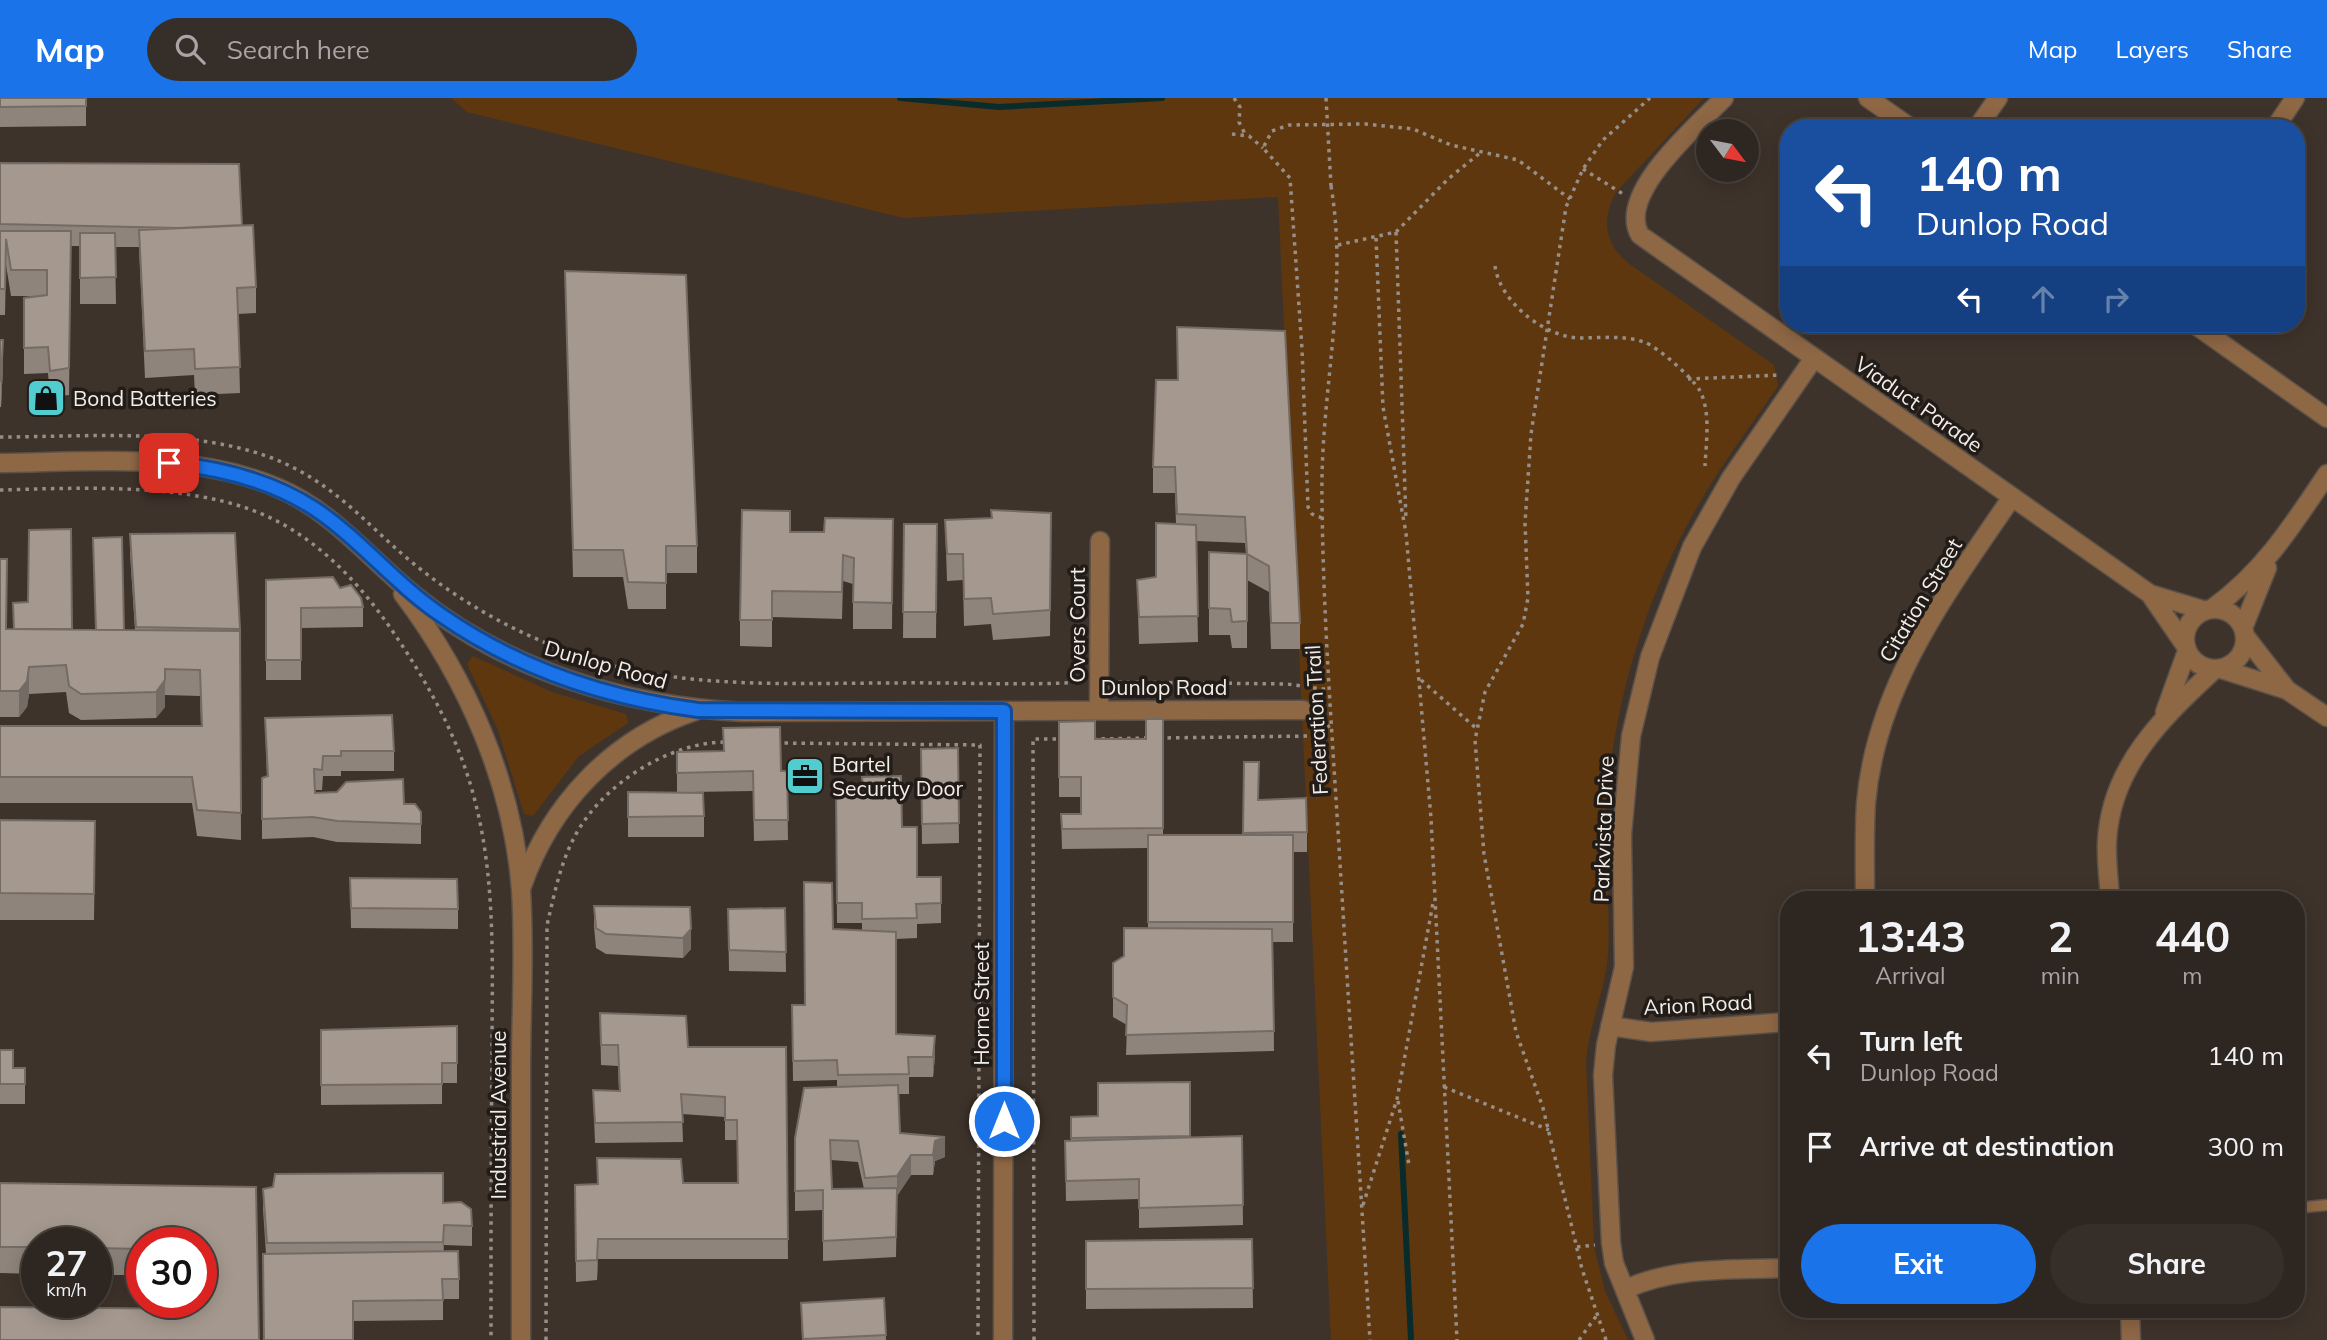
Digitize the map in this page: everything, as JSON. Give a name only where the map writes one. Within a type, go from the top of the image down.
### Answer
[{"type":"street","points":[[1636,211],[1671,154],[1724,98]]},
{"type":"street","points":[[1868,98],[1898,119]]},
{"type":"street","points":[[1983,119],[1998,98]]},
{"type":"street","points":[[2280,119],[2295,98]]},
{"type":"street","name":"Viaduct Parade","points":[[1636,211],[1637,230],[1648,242],[2150,594],[2208,609]]},
{"type":"street","points":[[2207,333],[2327,418]]},
{"type":"street","name":"Parkvista Drive","points":[[1645,1340],[1614,1262],[1606,1184],[1603,1075],[1625,953],[1621,880],[1626,774],[1631,736],[1650,657],[1682,571],[1714,507],[1814,358]]},
{"type":"street","name":"Dunlop Road","points":[[0,463],[169,463],[199,466],[262,482],[315,509],[441,616],[522,662],[650,703],[698,710],[1303,710]]},
{"type":"street","points":[[2162,718],[2186,648],[2188,624],[2235,592],[2272,555],[2327,474]]},
{"type":"street","name":"Citation Street","points":[[1865,891],[1866,802],[1895,686],[1932,616],[2012,497]]},
{"type":"street","name":"Overs Court","points":[[1099,709],[1100,541]]},
{"type":"street","points":[[2110,891],[2107,841],[2118,789],[2140,747],[2162,718],[2218,669],[2239,657],[2244,632],[2272,555]]},
{"type":"street","name":"Industrial Avenue","points":[[381,567],[429,629],[479,724],[516,847],[521,890],[521,1340]]},
{"type":"street","name":"Viaduct Parade","points":[[2150,594],[2186,648]]},
{"type":"street","points":[[2208,609],[2231,613],[2287,690]]},
{"type":"street","points":[[2186,648],[2198,664],[2287,690],[2327,717]]},
{"type":"street","name":"Industrial Avenue","points":[[521,890],[532,858],[571,796],[599,768],[661,722],[698,710]]},
{"type":"street","name":"Horne Street","points":[[1003,1340],[1004,711]]},
{"type":"street","name":"Arion Road","points":[[1610,1027],[1651,1031],[1780,1023]]},
{"type":"street","points":[[1626,1289],[1643,1281],[1679,1273],[1780,1268]]},
{"type":"street","points":[[2130,1318],[2131,1340]]},
{"type":"lane","points":[[2305,1207],[2327,1205]]},
{"type":"path","points":[[1234,98],[1240,107],[1239,122],[1246,136]]},
{"type":"path","name":"Federation Trail","points":[[1326,98],[1331,186],[1338,246],[1335,338],[1322,461],[1322,518],[1370,1340]]},
{"type":"path","points":[[1606,1340],[1582,1269],[1549,1130],[1516,1032],[1484,854],[1475,776],[1477,729],[1485,692],[1523,624],[1528,598],[1525,523],[1531,434],[1570,199],[1583,169],[1616,125],[1650,98]]},
{"type":"path","points":[[1263,148],[1272,131],[1289,125],[1364,124],[1413,129],[1480,153],[1518,160],[1570,199]]},
{"type":"path","points":[[1231,134],[1246,136],[1263,148],[1290,178],[1302,349],[1308,506],[1312,514],[1322,518]]},
{"type":"path","points":[[1338,246],[1396,232],[1480,153]]},
{"type":"path","points":[[1583,169],[1636,211]]},
{"type":"path","points":[[1396,232],[1406,533],[1419,678],[1444,1087],[1449,1130],[1457,1340]]},
{"type":"path","points":[[1376,238],[1383,407],[1406,533]]},
{"type":"path","points":[[1495,266],[1511,301],[1548,329],[1578,338],[1607,337],[1645,343],[1669,359],[1700,390],[1706,419],[1705,466]]},
{"type":"path","points":[[1688,379],[1791,374]]},
{"type":"path","points":[[0,436],[178,438],[268,457],[294,468],[353,506],[407,558],[466,602],[538,639],[620,668],[675,678],[750,684],[1099,681],[1287,684],[1330,690]]},
{"type":"path","points":[[0,490],[156,492],[249,509],[284,523],[317,547],[348,576],[377,610],[426,682],[447,724],[476,804],[491,898],[491,1340]]},
{"type":"path","points":[[1419,678],[1477,729]]},
{"type":"path","points":[[1088,738],[1309,736],[1332,724]]},
{"type":"path","points":[[1034,1340],[1033,739],[1075,739]]},
{"type":"path","points":[[546,1340],[547,925],[558,883],[574,837],[610,790],[648,764],[680,749],[706,742],[734,743]]},
{"type":"path","points":[[775,743],[980,745],[978,1340]]},
{"type":"path","points":[[1362,1210],[1397,1099],[1434,894]]},
{"type":"path","points":[[1444,1087],[1549,1130]]},
{"type":"path","points":[[1397,1099],[1409,1166]]},
{"type":"path","points":[[1579,1340],[1597,1315]]},
{"type":"shaded area","points":[[451,98],[1704,98],[1617,191],[1607,220],[1610,238],[1628,263],[1774,365],[1778,386],[1713,481],[1675,548],[1645,620],[1633,657],[1616,733],[1605,829],[1608,954],[1586,1062],[1594,1247],[1605,1291],[1628,1340],[1331,1340],[1278,197],[904,218],[467,112]]},
{"type":"shaded area","points":[[473,656],[552,692],[626,714],[628,723],[579,756],[533,816],[524,814],[498,730],[467,664]]},
{"type":"building","points":[[0,98],[86,98],[86,106],[0,107]]},
{"type":"building","points":[[0,163],[239,164],[242,225],[179,228],[0,224]]},
{"type":"building","points":[[253,225],[256,287],[237,288],[240,367],[195,369],[194,349],[145,351],[139,230]]},
{"type":"building","points":[[0,231],[71,231],[69,368],[50,371],[48,347],[24,348],[24,298],[47,295],[47,270],[11,270],[6,239],[5,289],[0,289]]},
{"type":"building","points":[[80,233],[115,233],[116,277],[80,278]]},
{"type":"building","points":[[565,271],[686,275],[697,546],[666,546],[666,583],[628,582],[623,550],[573,550]]},
{"type":"building","points":[[1177,327],[1285,331],[1300,623],[1271,623],[1269,566],[1247,554],[1245,517],[1177,514],[1175,467],[1153,467],[1156,380],[1178,380]]},
{"type":"building","points":[[0,340],[3,340],[1,381],[0,381]]},
{"type":"building","points":[[742,510],[790,511],[790,532],[824,532],[825,518],[893,519],[892,603],[853,602],[854,558],[843,555],[842,592],[772,591],[772,620],[740,620]]},
{"type":"building","points":[[991,510],[1051,513],[1050,610],[993,614],[991,598],[964,599],[963,554],[947,554],[945,520],[992,518]]},
{"type":"building","points":[[1156,523],[1196,525],[1198,616],[1139,617],[1137,580],[1156,577]]},
{"type":"building","points":[[904,524],[937,524],[936,612],[903,612]]},
{"type":"building","points":[[71,529],[72,629],[14,629],[13,603],[28,602],[29,530]]},
{"type":"building","points":[[235,533],[240,629],[136,627],[130,534]]},
{"type":"building","points":[[122,537],[124,630],[96,630],[93,538]]},
{"type":"building","points":[[1209,552],[1247,554],[1247,621],[1232,622],[1230,609],[1209,608]]},
{"type":"building","points":[[0,559],[7,559],[6,629],[240,631],[241,813],[197,810],[192,777],[0,777],[0,726],[202,726],[200,670],[165,669],[165,680],[156,692],[81,694],[69,686],[66,665],[29,667],[27,681],[19,691],[0,691]]},
{"type":"building","points":[[333,577],[340,588],[351,585],[361,598],[363,607],[301,608],[301,660],[266,660],[266,580]]},
{"type":"building","points":[[392,715],[394,751],[341,751],[341,756],[323,756],[322,770],[314,769],[315,793],[337,792],[346,782],[403,779],[404,804],[415,804],[421,812],[421,824],[337,821],[313,817],[262,819],[262,778],[268,776],[265,718]]},
{"type":"building","points":[[1146,719],[1163,719],[1163,828],[1062,829],[1061,814],[1081,814],[1081,777],[1059,777],[1059,722],[1095,721],[1095,739],[1146,739]]},
{"type":"building","points":[[780,727],[781,771],[787,771],[788,820],[754,820],[753,771],[677,773],[677,752],[724,751],[723,728]]},
{"type":"building","points":[[958,748],[959,823],[922,824],[921,749]]},
{"type":"building","points":[[1244,762],[1259,762],[1258,800],[1306,798],[1307,832],[1243,833]]},
{"type":"building","points":[[901,776],[902,827],[917,827],[917,877],[941,877],[941,903],[916,904],[917,918],[862,919],[862,903],[837,903],[836,790],[863,790],[862,777]]},
{"type":"building","points":[[628,792],[703,793],[704,816],[628,817]]},
{"type":"building","points":[[0,820],[95,821],[94,894],[0,893]]},
{"type":"building","points":[[1148,835],[1293,835],[1293,922],[1148,922]]},
{"type":"building","points":[[350,878],[457,879],[458,909],[351,908]]},
{"type":"building","points":[[804,882],[832,883],[833,929],[896,932],[896,1034],[935,1036],[933,1057],[908,1057],[909,1074],[838,1075],[837,1060],[793,1061],[792,1005],[805,1005]]},
{"type":"building","points":[[594,906],[690,907],[691,929],[683,938],[606,934],[596,928]]},
{"type":"building","points":[[785,908],[786,952],[729,950],[728,909]]},
{"type":"building","points":[[1124,928],[1272,929],[1274,1031],[1126,1035],[1127,1005],[1113,997],[1113,963],[1124,956]]},
{"type":"building","points":[[600,1013],[686,1016],[688,1047],[786,1047],[788,1239],[598,1239],[597,1260],[576,1261],[575,1185],[598,1184],[597,1158],[681,1159],[683,1183],[738,1183],[737,1120],[725,1120],[725,1097],[681,1094],[683,1122],[595,1123],[593,1090],[620,1091],[618,1045],[601,1045]]},
{"type":"building","points":[[457,1026],[457,1063],[442,1063],[442,1084],[321,1085],[321,1030]]},
{"type":"building","points":[[0,1050],[13,1050],[13,1068],[25,1068],[25,1084],[0,1084]]},
{"type":"building","points":[[1190,1082],[1190,1136],[1071,1138],[1071,1117],[1098,1116],[1098,1083]]},
{"type":"building","points":[[898,1085],[900,1133],[945,1137],[935,1141],[933,1155],[911,1155],[897,1176],[865,1178],[858,1141],[830,1140],[832,1189],[897,1188],[896,1237],[823,1241],[823,1190],[795,1191],[795,1138],[804,1088]]},
{"type":"building","points":[[1242,1136],[1243,1205],[1139,1208],[1139,1179],[1066,1181],[1065,1141]]},
{"type":"building","points":[[443,1173],[443,1203],[461,1202],[471,1209],[472,1226],[444,1225],[443,1242],[267,1243],[263,1189],[273,1187],[275,1174]]},
{"type":"building","points":[[0,1183],[256,1187],[259,1340],[0,1340],[0,1307],[21,1307],[21,1318],[112,1318],[112,1308],[126,1308],[126,1318],[217,1318],[217,1227],[126,1227],[126,1249],[112,1248],[112,1227],[21,1227],[21,1247],[0,1247]]},
{"type":"building","points":[[1252,1239],[1253,1288],[1086,1289],[1086,1241]]},
{"type":"building","points":[[458,1251],[459,1279],[442,1279],[443,1300],[353,1301],[353,1340],[264,1340],[263,1254]]},
{"type":"building","points":[[884,1298],[886,1335],[803,1339],[801,1303]]},
{"type":"waterway","points":[[900,98],[999,107],[1162,98]]},
{"type":"waterway","points":[[1401,1134],[1411,1340]]},
{"type":"place","name":"Bond Batteries","points":[[46,398]]},
{"type":"place","name":"Bartel Security Door","points":[[805,776]]},
{"type":"route","points":[[169,463],[199,466],[279,488],[315,509],[337,526],[381,567],[441,616],[512,657],[541,670],[593,687],[650,703],[698,710],[1004,711],[1004,1121]]}]
